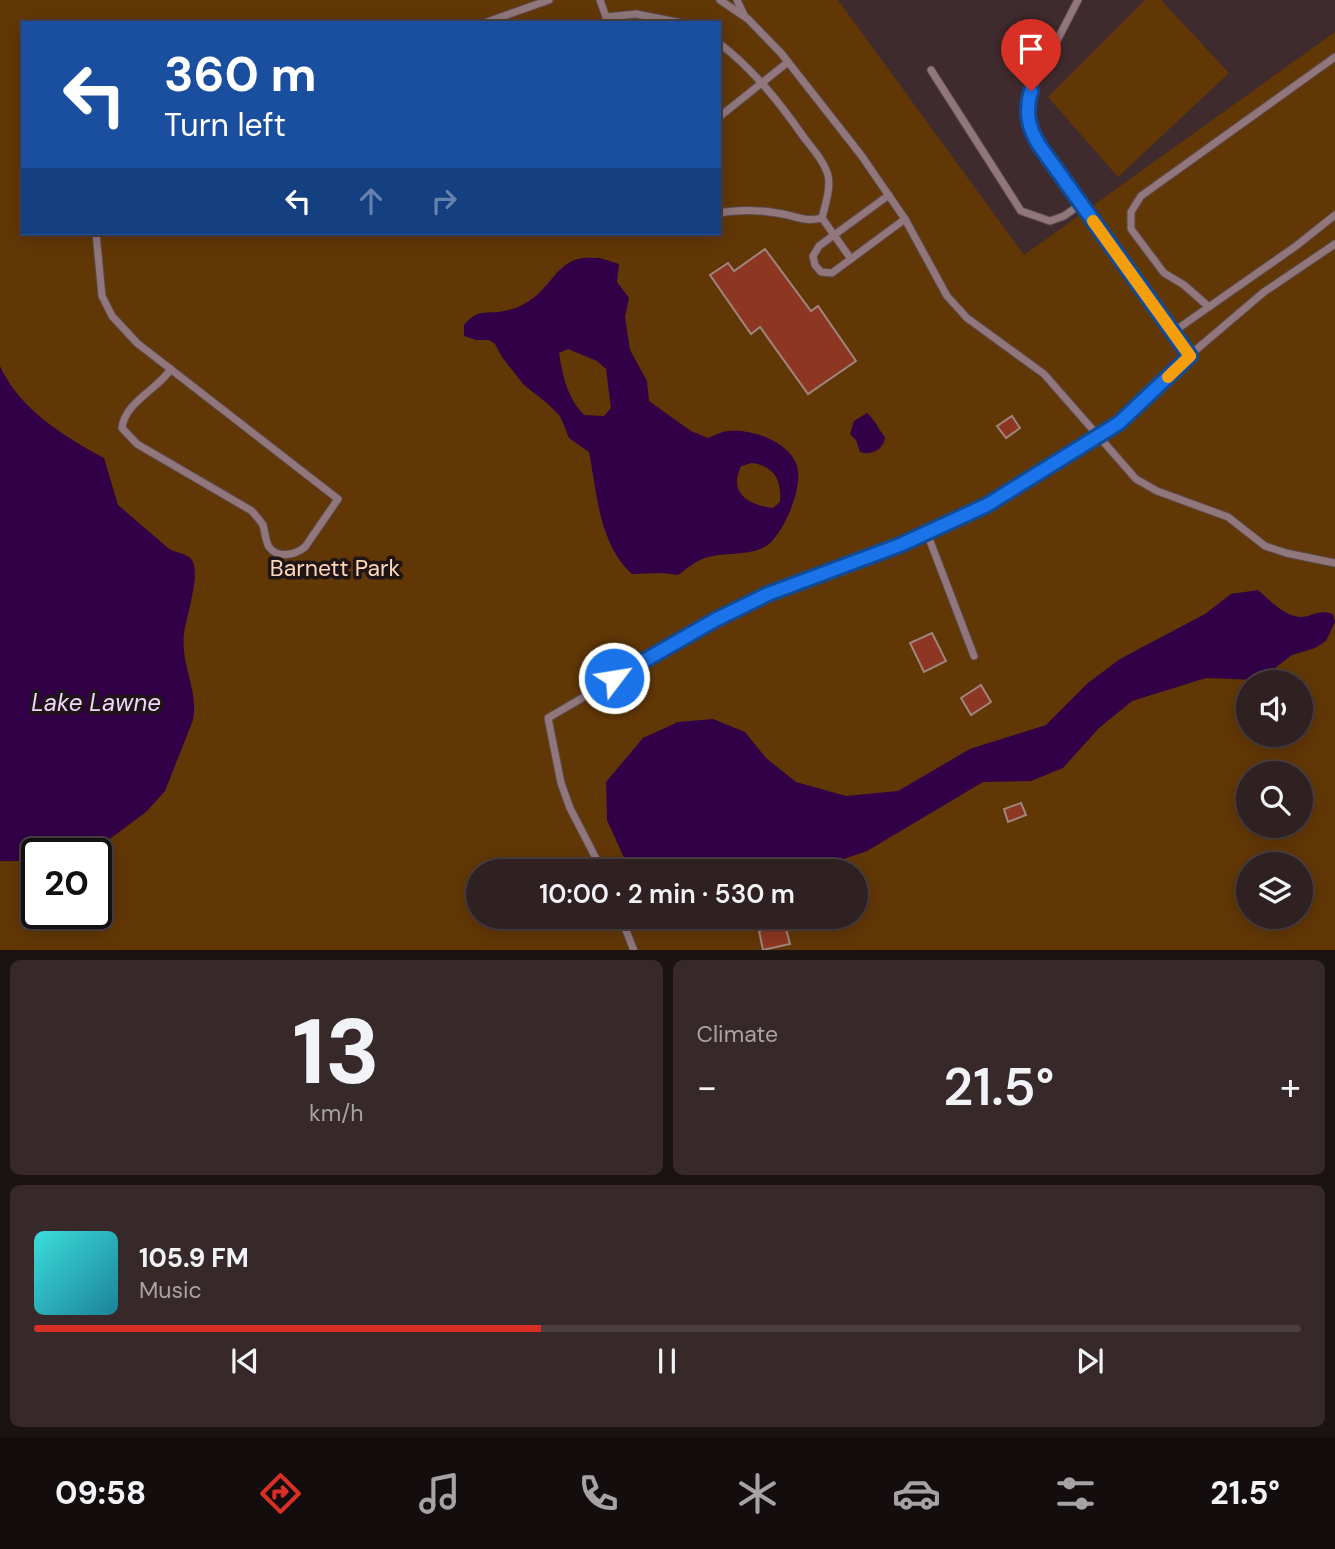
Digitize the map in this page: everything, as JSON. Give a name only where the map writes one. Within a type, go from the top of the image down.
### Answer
[{"type":"lane","points":[[490,21],[549,0]]},
{"type":"lane","points":[[720,0],[744,16],[788,62],[861,155],[905,219],[947,296],[967,318],[1044,374],[1100,435],[1136,480],[1157,491],[1228,517],[1265,546],[1335,563]]},
{"type":"lane","points":[[737,0],[744,16]]},
{"type":"lane","points":[[1078,0],[1031,91],[1028,119],[1039,145],[1190,356]]},
{"type":"lane","points":[[600,1],[605,20],[636,13],[673,21]]},
{"type":"lane","points":[[721,45],[763,83],[822,161],[828,177],[827,199],[822,218]]},
{"type":"lane","points":[[1209,307],[1185,285],[1164,273],[1132,229],[1131,212],[1141,196],[1335,57]]},
{"type":"lane","points":[[721,115],[788,62]]},
{"type":"lane","points":[[930,70],[1021,211],[1050,221],[1065,216],[1081,204]]},
{"type":"lane","points":[[889,195],[819,246],[813,256],[815,265],[821,272],[832,272],[905,219]]},
{"type":"lane","points":[[721,213],[744,210],[778,213],[807,221],[822,218]]},
{"type":"lane","points":[[1173,332],[1296,246],[1335,215]]},
{"type":"lane","points":[[822,218],[851,259]]},
{"type":"lane","points":[[96,235],[102,296],[112,316],[137,343],[338,499],[299,552],[288,555],[276,552],[269,547],[262,523],[252,511],[137,444],[122,428],[123,419],[130,408],[165,378],[170,369]]},
{"type":"lane","points":[[596,859],[570,808],[561,783],[548,718],[662,650],[757,599],[927,533],[987,505],[1119,423],[1190,356],[1264,292],[1335,244]]},
{"type":"lane","points":[[927,533],[974,656]]},
{"type":"lane","points":[[626,929],[634,950]]},
{"type":"green space","name":"Barnett Park","points":[[0,0],[838,0],[1024,255],[1335,32],[1335,950],[0,950]]},
{"type":"green space","points":[[1145,0],[1161,0],[1229,73],[1118,177],[1048,97]]},
{"type":"water","points":[[581,258],[600,258],[619,264],[617,282],[629,298],[625,317],[630,350],[647,381],[649,401],[691,431],[708,438],[726,431],[757,434],[783,447],[795,461],[798,480],[793,503],[778,534],[766,546],[749,552],[705,558],[678,575],[632,574],[612,548],[606,533],[597,501],[589,452],[569,438],[560,416],[524,385],[495,344],[489,340],[464,336],[464,325],[475,315],[519,307],[535,297],[564,266]],"holes":[[[568,349],[597,361],[606,369],[611,408],[604,416],[584,415],[573,401],[564,378],[559,353]],[[752,463],[766,467],[778,481],[780,502],[773,508],[749,501],[739,491],[737,484],[741,466]]]},
{"type":"water","name":"Lake Lawne","points":[[0,366],[19,396],[44,420],[104,458],[118,505],[168,548],[190,558],[195,576],[183,645],[194,699],[193,720],[165,791],[146,812],[111,838],[21,838],[21,861],[0,861]]},
{"type":"water","points":[[867,413],[885,437],[880,448],[864,453],[860,452],[856,440],[850,434],[854,421]]},
{"type":"water","points":[[1258,590],[1277,607],[1294,616],[1305,617],[1322,612],[1333,614],[1335,622],[1326,641],[1315,648],[1292,655],[1272,670],[1236,670],[1236,679],[1206,678],[1132,701],[1099,728],[1063,768],[1031,781],[983,782],[867,851],[844,859],[625,859],[607,820],[606,782],[643,738],[678,722],[713,719],[745,732],[766,758],[796,782],[846,796],[898,791],[970,749],[1046,725],[1088,683],[1120,659],[1205,614],[1231,594]]},
{"type":"building","points":[[765,249],[811,311],[818,306],[856,361],[808,394],[760,327],[751,334],[710,275],[728,263],[734,271]]},
{"type":"building","points":[[1012,416],[1020,428],[1006,438],[997,426]]},
{"type":"building","points":[[932,633],[946,661],[924,672],[910,643]]},
{"type":"building","points":[[981,685],[991,702],[971,715],[961,698]]},
{"type":"building","points":[[1021,803],[1026,815],[1008,822],[1004,809]]},
{"type":"building","points":[[786,929],[790,944],[763,950],[759,931]]},
{"type":"slow traffic","points":[[1093,221],[1190,356],[1168,377]]},
{"type":"route","points":[[614,678],[715,620],[768,594],[900,545],[987,505],[1119,423],[1190,356],[1039,145],[1028,119],[1031,91]]}]
